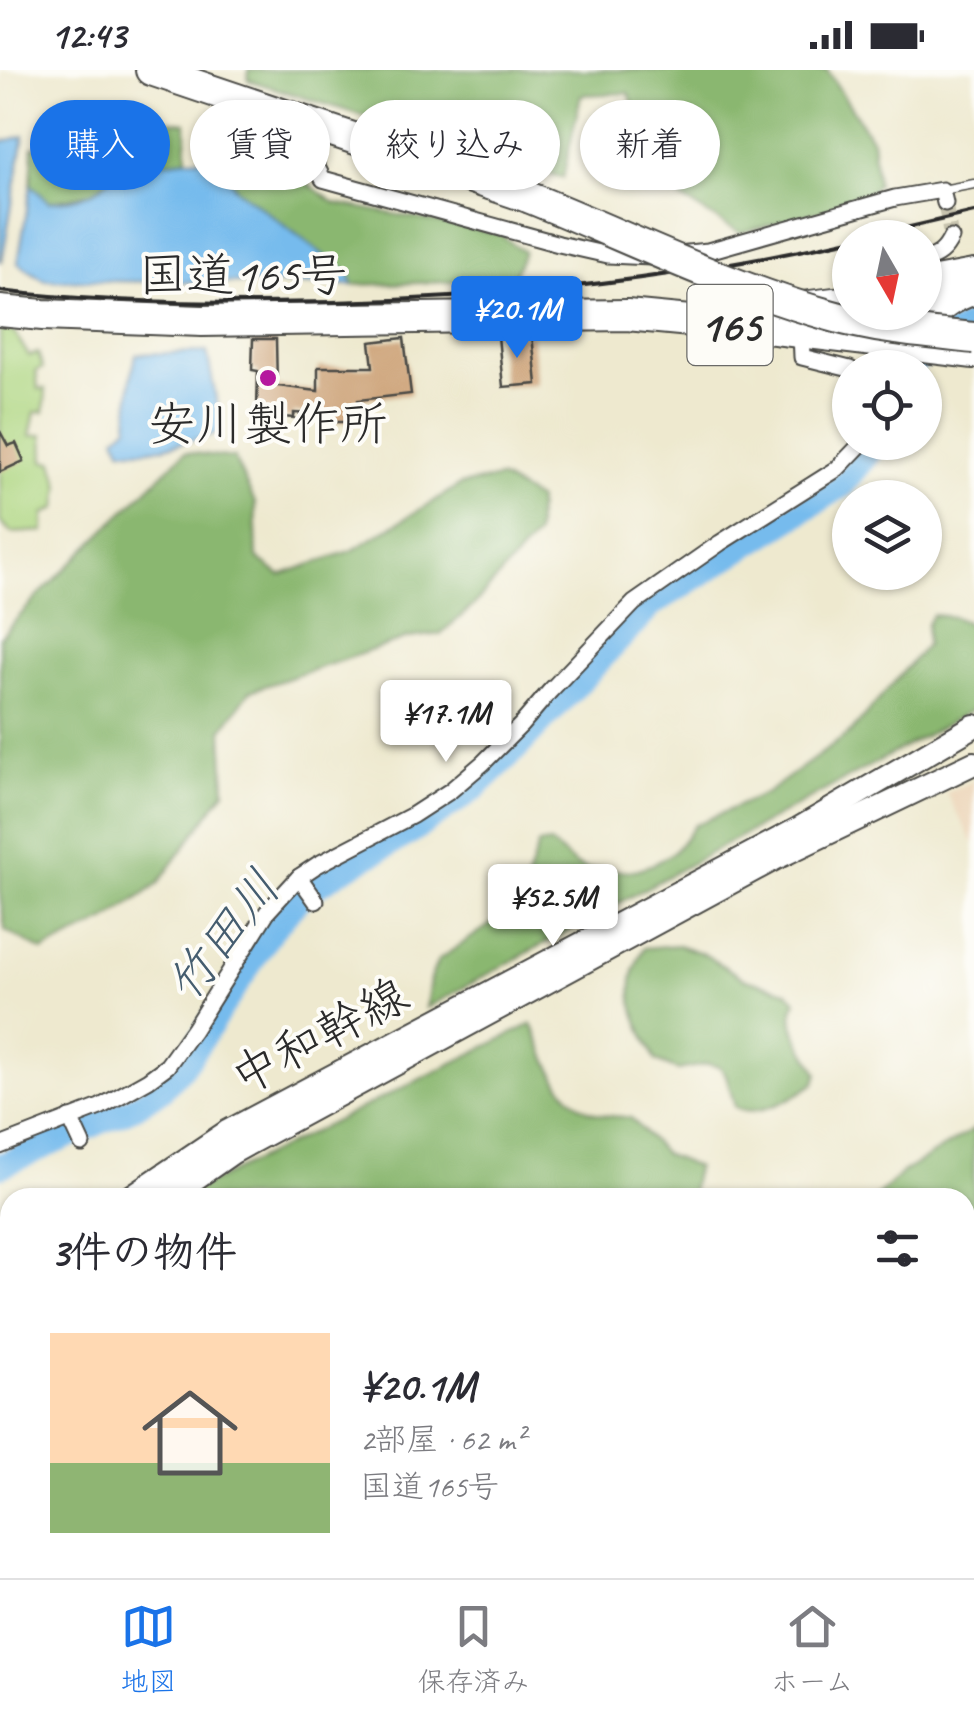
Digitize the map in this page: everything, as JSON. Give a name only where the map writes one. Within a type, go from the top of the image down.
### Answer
[{"type":"highway","name":"165","points":[[151,70],[240,100]]},
{"type":"highway","name":"165","points":[[330,130],[528,197],[722,278],[830,316],[968,347]]},
{"type":"highway","points":[[942,281],[974,275]]},
{"type":"highway","points":[[968,347],[934,340],[929,332],[930,322],[934,310],[974,289]]},
{"type":"highway","name":"国道165号","points":[[485,316],[635,305],[776,311],[832,303]]},
{"type":"highway","name":"国道165号","points":[[0,312],[202,321],[627,315],[968,347]]},
{"type":"main road","name":"中和幹線","points":[[144,1188],[227,1132],[798,829],[974,726]]},
{"type":"main road","name":"中和幹線","points":[[181,1188],[232,1152],[759,867],[974,764]]},
{"type":"street","points":[[330,181],[608,255],[644,258],[708,251],[895,198],[943,196]]},
{"type":"street","points":[[942,251],[951,238]]},
{"type":"street","points":[[832,317],[808,320],[801,332],[802,357],[832,364]]},
{"type":"street","points":[[0,1146],[100,1107],[167,1066],[266,912],[299,877],[450,791],[484,763],[634,603],[837,470],[846,460]]},
{"type":"street","points":[[299,877],[316,901]]},
{"type":"street","points":[[70,1118],[82,1144]]},
{"type":"lane","points":[[943,196],[974,184]]},
{"type":"shaded area","points":[[974,781],[974,844],[946,793]]},
{"type":"green space","points":[[249,70],[827,70],[872,140],[877,184],[862,200],[740,233],[666,190],[720,190],[720,100],[632,100],[629,93],[581,95],[563,178],[560,100],[350,100],[350,112],[330,106],[330,100],[312,100],[248,80]]},
{"type":"green space","points":[[170,121],[186,123],[187,159],[170,161]]},
{"type":"green space","points":[[36,190],[96,190],[94,192],[49,202]]},
{"type":"green space","points":[[238,190],[317,190],[335,203],[500,234],[524,252],[512,280],[353,285],[348,274]]},
{"type":"green space","points":[[0,329],[14,332],[29,356],[38,353],[43,368],[36,371],[38,389],[46,389],[44,412],[35,412],[30,436],[43,435],[44,461],[53,462],[60,486],[57,508],[44,514],[44,531],[11,533],[0,522]]},
{"type":"green space","points":[[185,452],[234,458],[255,503],[257,558],[280,575],[353,550],[460,485],[500,478],[538,500],[536,535],[472,607],[440,634],[408,638],[250,691],[222,730],[225,791],[157,885],[107,920],[43,951],[5,930],[0,896],[0,637]]},
{"type":"green space","points":[[932,615],[954,617],[974,626],[974,709],[426,1008],[430,979],[438,960],[506,914],[525,886],[538,845],[550,843],[576,865],[587,869],[631,871],[654,864],[674,852],[695,825],[767,793],[851,732],[926,645],[927,624]]},
{"type":"green space","points":[[678,945],[702,953],[743,978],[787,991],[796,1001],[794,1028],[818,1073],[815,1083],[776,1105],[744,1110],[735,1107],[720,1067],[708,1064],[678,1070],[656,1061],[633,1005],[632,978],[644,948]]},
{"type":"green space","points":[[532,1024],[556,1077],[573,1100],[598,1114],[631,1118],[664,1154],[696,1167],[692,1188],[200,1188]]},
{"type":"green space","points":[[974,1129],[974,1188],[886,1188],[902,1173]]},
{"type":"water","points":[[24,136],[2,261],[0,261],[0,142]]},
{"type":"water","points":[[190,159],[190,190],[238,190],[349,274],[353,285],[44,280],[18,263],[30,190],[36,190],[49,202],[96,190],[170,190],[170,161]]},
{"type":"water","points":[[207,352],[219,430],[168,446],[121,449],[116,437],[128,426],[136,354]]},
{"type":"building","points":[[532,335],[537,384],[503,387],[498,336]]},
{"type":"building","points":[[404,338],[411,394],[358,400],[359,422],[319,422],[318,414],[294,413],[294,418],[282,417],[283,411],[257,409],[258,371],[252,370],[253,339],[276,339],[277,386],[318,391],[318,367],[373,367],[370,342]]},
{"type":"building","points":[[0,431],[8,446],[16,443],[24,461],[0,472]]},
{"type":"waterway","name":"竹田川","points":[[930,350],[974,323]]},
{"type":"waterway","name":"竹田川","points":[[0,1166],[132,1108],[161,1090],[190,1057],[271,931],[301,896],[408,834],[474,789],[653,604],[842,486],[863,460]]},
{"type":"tunnel","points":[[945,203],[951,238]]},
{"type":"railway","points":[[940,220],[974,212]]},
{"type":"railway","points":[[0,291],[193,303],[481,295],[629,280],[832,244]]},
{"type":"place","name":"安川製作所","points":[[268,378]]}]
